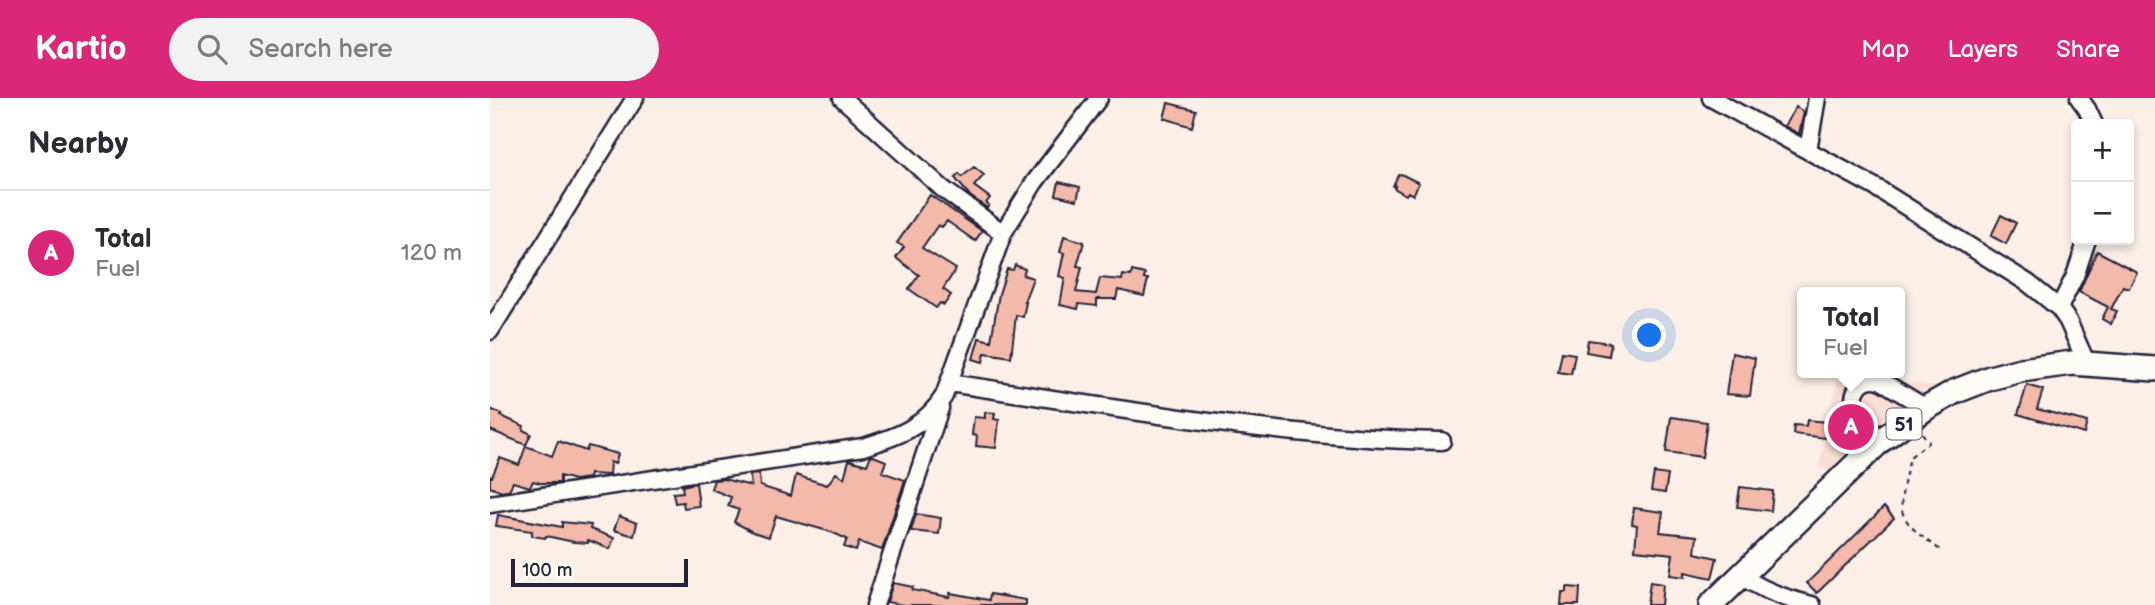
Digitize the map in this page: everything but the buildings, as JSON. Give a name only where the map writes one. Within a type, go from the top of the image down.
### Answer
[{"type":"highway","name":"51","points":[[1711,605],[1880,441],[1954,392],[1990,378],[2050,365],[2086,362],[2155,369]]},
{"type":"street","points":[[490,331],[635,98]]},
{"type":"street","points":[[842,98],[943,188],[1003,233]]},
{"type":"street","points":[[881,604],[946,390],[1003,233],[1041,174],[1099,98]]},
{"type":"street","points":[[1712,98],[1886,194],[2028,283],[2059,308],[2068,321],[2086,362]]},
{"type":"street","points":[[1808,150],[1817,98]]},
{"type":"street","points":[[2079,98],[2092,119]]},
{"type":"street","points":[[2059,308],[2075,276],[2085,245]]},
{"type":"street","points":[[1880,441],[1861,419],[1856,408],[1854,399],[1858,387],[1864,381],[1881,380],[1918,414]]},
{"type":"street","points":[[946,390],[1338,437],[1442,441]]},
{"type":"street","points":[[490,504],[863,447],[890,439],[923,422],[946,390]]},
{"type":"street","points":[[1741,576],[1782,598],[1812,605]]},
{"type":"path","points":[[1918,414],[1929,442],[1910,457],[1902,512],[1916,531],[1940,550]]},
{"type":"shaded area","points":[[1838,378],[1876,378],[1934,386],[1900,406],[1851,447],[1831,470],[1819,468]]},
{"type":"place","name":"Total","points":[[1851,427]]}]
